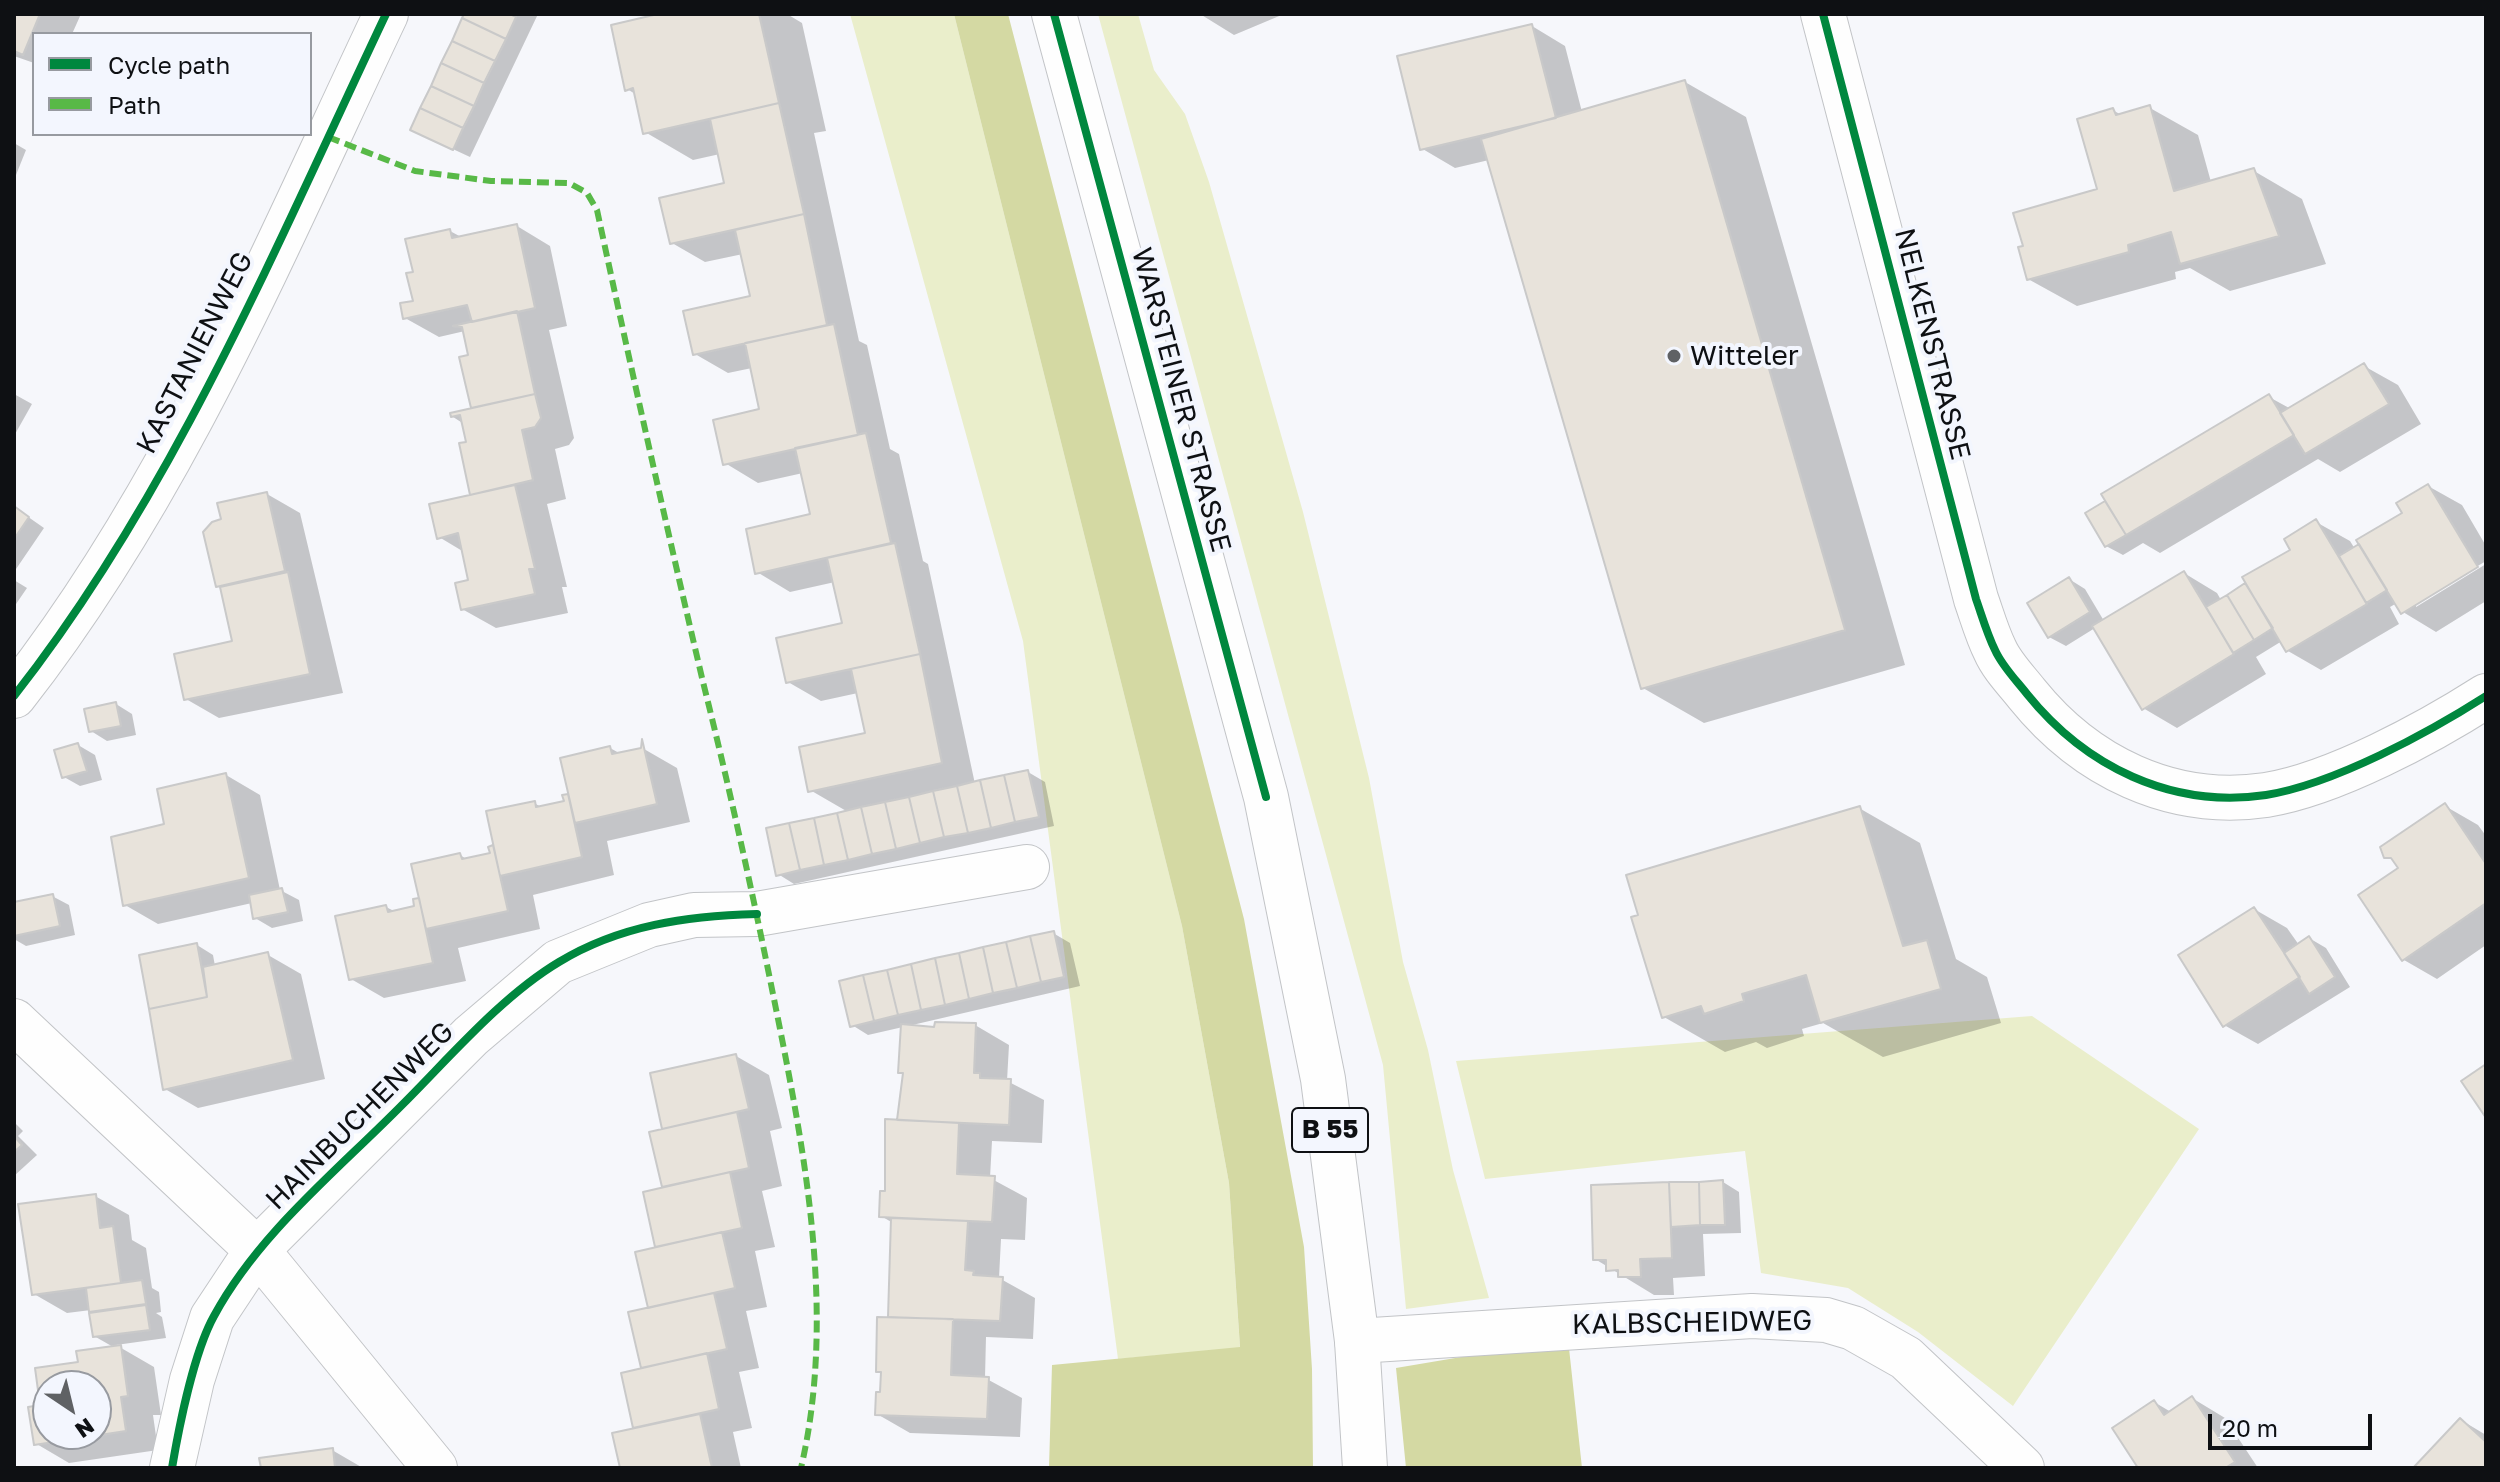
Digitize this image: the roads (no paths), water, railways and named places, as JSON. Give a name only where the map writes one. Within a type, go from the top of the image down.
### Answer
[{"type":"street","name":"KASTANIENWEG","points":[[14,696],[75,609],[167,459],[217,366],[386,14]]},
{"type":"street","name":"WARSTEINER STRASSE","points":[[1054,14],[1266,797],[1323,1079],[1357,1341],[1365,1468]]},
{"type":"street","name":"NELKENSTRASSE","points":[[1823,14],[1976,599],[1996,653],[2056,729],[2109,768],[2169,790],[2212,796],[2268,795],[2316,779],[2482,707]]},
{"type":"street","name":"HAINBUCHENWEG","points":[[172,1468],[192,1380],[212,1318],[257,1250],[471,1036],[558,962],[649,925],[694,915],[757,914],[1027,867]]},
{"type":"street","points":[[14,1021],[257,1250],[435,1468]]},
{"type":"street","name":"KALBSCHEIDWEG","points":[[1357,1341],[1752,1316],[1826,1320],[1853,1328],[1906,1358],[2022,1468]]},
{"type":"place","name":"Witteler","points":[[1674,356]]}]
